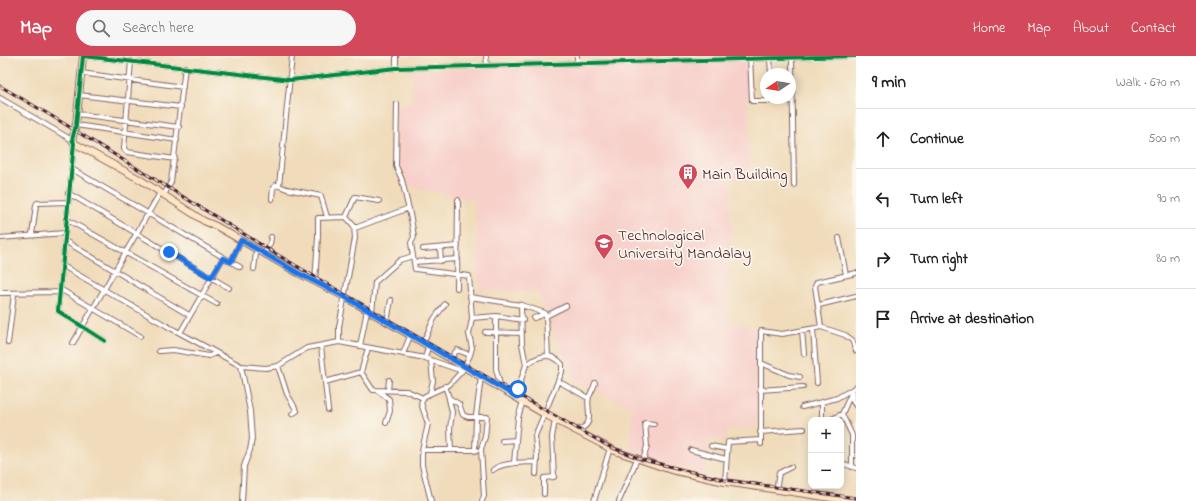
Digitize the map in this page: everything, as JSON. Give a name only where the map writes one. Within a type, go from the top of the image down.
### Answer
[{"type":"street","points":[[105,341],[84,326],[58,311],[59,290],[63,266],[67,202],[72,169],[73,141],[83,56],[290,80],[396,68],[856,56]]},
{"type":"street","points":[[279,186],[292,56]]},
{"type":"street","points":[[396,56],[396,68]]},
{"type":"street","points":[[486,56],[486,66]]},
{"type":"street","points":[[577,56],[577,63]]},
{"type":"street","points":[[664,56],[664,62]]},
{"type":"street","points":[[750,58],[752,101],[760,100]]},
{"type":"street","points":[[792,58],[792,68]]},
{"type":"street","points":[[770,59],[771,68]]},
{"type":"street","points":[[131,61],[124,146],[125,150],[128,152],[175,159]]},
{"type":"street","points":[[160,193],[165,193],[171,182],[185,67]]},
{"type":"street","points":[[81,73],[130,81],[183,87]]},
{"type":"street","points":[[79,95],[181,107]]},
{"type":"street","points":[[0,98],[128,172],[204,221],[345,297],[386,323],[450,359],[463,369]]},
{"type":"street","points":[[397,104],[396,166],[402,180],[409,208],[414,237],[411,244],[415,270],[468,275],[472,318],[468,334],[472,348],[463,369],[449,385],[423,398]]},
{"type":"street","points":[[792,104],[794,185]]},
{"type":"street","points":[[77,114],[178,127]]},
{"type":"street","points":[[76,125],[177,140]]},
{"type":"street","points":[[72,169],[148,215],[240,267]]},
{"type":"street","points":[[272,199],[273,188],[276,185],[287,189],[322,196],[327,217]]},
{"type":"street","points":[[68,193],[229,288]]},
{"type":"street","points":[[73,343],[160,193]]},
{"type":"street","points":[[346,217],[355,197],[380,201]]},
{"type":"street","points":[[457,288],[458,200]]},
{"type":"street","points":[[32,235],[36,205],[67,202]]},
{"type":"street","points":[[355,228],[409,208]]},
{"type":"street","points":[[315,282],[318,218],[346,217],[355,228],[338,342]]},
{"type":"street","points":[[66,219],[217,304]]},
{"type":"street","points":[[0,238],[65,233]]},
{"type":"street","points":[[254,269],[256,253],[261,252],[270,244],[271,237]]},
{"type":"street","points":[[839,238],[846,275]]},
{"type":"street","points":[[231,262],[241,240]]},
{"type":"street","points":[[65,241],[189,315]]},
{"type":"street","points":[[423,249],[458,246]]},
{"type":"street","points":[[440,248],[441,261]]},
{"type":"street","points":[[360,346],[375,282],[400,260],[413,256]]},
{"type":"street","points":[[180,333],[223,258]]},
{"type":"street","points":[[414,262],[458,259]]},
{"type":"street","points":[[63,266],[180,333],[242,366],[260,368],[278,366],[306,348],[338,342],[425,358],[431,361],[463,369],[481,377],[555,420],[610,448],[640,460],[671,470],[725,482],[851,501]]},
{"type":"street","points":[[822,328],[815,286],[817,282],[856,273]]},
{"type":"street","points":[[0,294],[59,290],[140,336]]},
{"type":"street","points":[[8,343],[14,294]]},
{"type":"street","points":[[819,305],[856,296]]},
{"type":"street","points":[[470,297],[521,305],[546,315]]},
{"type":"street","points":[[386,323],[391,300]]},
{"type":"street","points":[[425,358],[426,345],[434,319],[445,304]]},
{"type":"street","points":[[517,397],[526,365],[522,333],[523,320],[521,305]]},
{"type":"street","points":[[534,318],[546,315],[566,306]]},
{"type":"street","points":[[546,315],[548,356]]},
{"type":"street","points":[[472,318],[496,316],[523,320]]},
{"type":"street","points":[[496,316],[496,370],[500,388]]},
{"type":"street","points":[[725,482],[727,449],[729,442],[761,442],[761,331],[782,334],[822,328],[845,335],[852,340],[856,351]]},
{"type":"street","points":[[813,329],[816,383]]},
{"type":"street","points":[[802,331],[804,354]]},
{"type":"street","points":[[485,332],[522,333]]},
{"type":"street","points":[[403,354],[410,336]]},
{"type":"street","points":[[321,346],[328,410]]},
{"type":"street","points":[[361,372],[368,348]]},
{"type":"street","points":[[159,351],[173,350],[210,356],[216,353]]},
{"type":"street","points":[[450,359],[457,350],[470,355]]},
{"type":"street","points":[[526,365],[538,357],[548,356],[562,364],[562,372],[535,436],[537,462],[536,474]]},
{"type":"street","points":[[430,394],[433,381],[431,361]]},
{"type":"street","points":[[761,363],[790,376],[800,377]]},
{"type":"street","points":[[242,366],[250,411],[252,439],[250,450],[244,466],[242,501]]},
{"type":"street","points":[[278,366],[287,394],[298,411],[292,414]]},
{"type":"street","points":[[325,382],[361,372]]},
{"type":"street","points":[[361,372],[367,378],[373,390],[389,399],[390,411],[386,423]]},
{"type":"street","points":[[474,451],[476,416],[481,377]]},
{"type":"street","points":[[388,390],[389,380]]},
{"type":"street","points":[[558,381],[588,398]]},
{"type":"street","points":[[575,430],[586,424],[590,419],[588,398],[596,383]]},
{"type":"street","points":[[445,386],[452,412],[450,429],[451,450]]},
{"type":"street","points":[[760,390],[803,387]]},
{"type":"street","points":[[802,407],[837,398],[855,388]]},
{"type":"street","points":[[855,388],[852,398],[856,406]]},
{"type":"street","points":[[836,417],[842,414],[855,388]]},
{"type":"street","points":[[377,391],[407,391],[423,398]]},
{"type":"street","points":[[423,398],[422,410],[428,424],[422,450],[422,465],[431,501]]},
{"type":"street","points":[[449,398],[459,404],[463,415],[468,417],[488,417],[481,449],[484,496],[482,501]]},
{"type":"street","points":[[514,463],[518,418],[523,401]]},
{"type":"street","points":[[822,402],[822,417]]},
{"type":"street","points":[[842,414],[854,435],[854,467],[844,464]]},
{"type":"street","points":[[544,494],[544,478],[554,477],[552,437],[555,420]]},
{"type":"street","points":[[619,501],[647,446],[645,425],[647,423],[654,424]]},
{"type":"street","points":[[760,432],[804,429]]},
{"type":"street","points":[[502,441],[516,440]]},
{"type":"street","points":[[711,446],[727,449]]},
{"type":"street","points":[[594,501],[610,448]]},
{"type":"street","points":[[422,450],[474,451],[481,449]]},
{"type":"street","points":[[692,450],[726,459]]},
{"type":"street","points":[[493,470],[496,467],[514,463],[537,462]]},
{"type":"street","points":[[776,490],[779,473],[791,467]]},
{"type":"shaded area","name":"Technological University Mandalay","points":[[746,60],[751,181],[729,180],[732,230],[727,320],[756,329],[757,428],[727,429],[725,441],[708,439],[709,453],[703,473],[667,464],[630,451],[632,408],[573,379],[538,292],[479,290],[475,200],[401,185],[394,106],[412,104],[413,70]]},
{"type":"railway","points":[[0,86],[278,255],[424,341],[608,446],[643,460],[725,480],[856,498]]},
{"type":"cycle path","points":[[105,341],[58,311],[74,143],[72,140],[76,125],[83,56],[291,80],[396,68],[856,56]]},
{"type":"place","name":"Main Building","points":[[688,190]]},
{"type":"place","name":"Technological University Mandalay","points":[[604,260]]},
{"type":"route","points":[[169,252],[211,278],[223,258],[231,262],[241,240],[298,273],[345,297],[386,323],[517,397],[518,389]]}]
